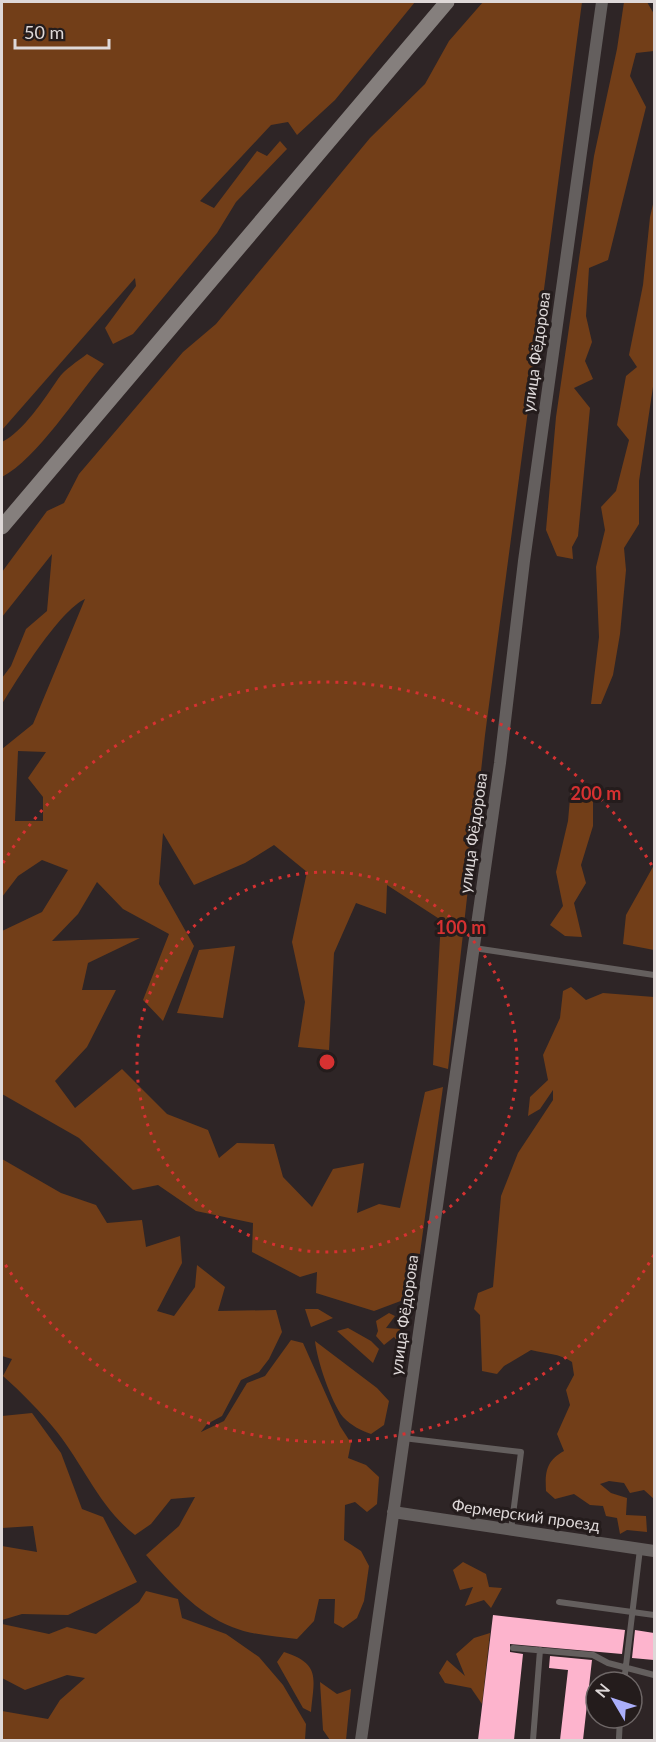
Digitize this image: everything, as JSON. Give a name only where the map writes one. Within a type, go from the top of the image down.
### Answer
[{"type":"main road","points":[[2,527],[447,2]]},
{"type":"street","name":"улица Фёдорова","points":[[361,1740],[473,948],[575,186],[602,2]]},
{"type":"street","name":"Фермерский проезд","points":[[393,1512],[654,1551]]},
{"type":"lane","points":[[473,948],[654,975]]},
{"type":"lane","points":[[403,1438],[521,1452],[511,1530]]},
{"type":"lane","points":[[625,1668],[640,1548]]},
{"type":"lane","points":[[559,1602],[654,1615]]},
{"type":"lane","points":[[513,1648],[593,1655],[625,1668],[654,1675]]},
{"type":"lane","points":[[533,1740],[540,1650]]},
{"type":"lane","points":[[619,1730],[619,1738]]},
{"type":"shaded area","points":[[2,2],[415,2],[335,100],[297,135],[288,122],[271,125],[200,201],[214,208],[257,151],[267,156],[280,141],[287,149],[236,202],[217,233],[133,334],[113,344],[105,328],[136,286],[135,278],[2,430]]},
{"type":"shaded area","points":[[483,2],[582,2],[485,735],[448,1069],[433,1065],[441,920],[387,885],[386,914],[356,903],[334,953],[329,1050],[298,1047],[305,1002],[292,942],[307,872],[274,845],[245,863],[194,885],[163,833],[159,884],[194,946],[163,1021],[143,1000],[169,934],[123,909],[97,882],[78,914],[52,941],[140,938],[88,963],[82,990],[116,990],[87,1047],[55,1081],[75,1108],[122,1069],[167,1114],[208,1130],[219,1158],[237,1143],[274,1144],[283,1177],[312,1207],[333,1169],[364,1163],[357,1213],[379,1204],[400,1208],[425,1092],[443,1087],[414,1296],[374,1311],[316,1293],[317,1272],[300,1277],[252,1252],[253,1223],[196,1211],[158,1185],[133,1190],[79,1138],[2,1094],[2,931],[42,912],[68,870],[42,860],[18,876],[2,897],[2,749],[33,724],[85,599],[63,617],[28,663],[2,704],[2,678],[11,666],[26,629],[47,611],[52,554],[2,617],[2,572],[47,511],[64,503],[79,474],[183,352],[216,324],[370,138],[425,84],[449,41]],"holes":[[[18,751],[46,752],[28,778],[43,797],[43,821],[15,821]]]},
{"type":"shaded area","points":[[624,2],[647,2],[654,14],[654,51],[636,53],[630,76],[646,107],[608,260],[589,268],[586,316],[592,342],[585,361],[593,379],[574,388],[590,408],[578,536],[572,547],[573,559],[557,556],[546,530],[556,417],[594,156],[617,49]]},
{"type":"shaded area","points":[[654,200],[654,380],[639,481],[639,524],[624,548],[626,570],[620,634],[613,675],[601,704],[591,704],[599,637],[596,567],[605,530],[601,507],[616,491],[629,440],[617,425],[626,376],[637,367],[629,355],[643,285]]},
{"type":"shaded area","points":[[87,354],[104,364],[43,442],[2,477],[2,442],[26,423],[64,372]]},
{"type":"shaded area","points":[[571,787],[593,788],[593,826],[581,865],[586,883],[574,903],[582,937],[565,936],[550,925],[563,906],[556,872],[568,821]]},
{"type":"shaded area","points":[[654,865],[654,950],[623,944],[626,915]]},
{"type":"shaded area","points":[[235,946],[223,1018],[177,1013],[199,950]]},
{"type":"shaded area","points":[[571,987],[586,1000],[603,993],[654,997],[654,1499],[644,1490],[630,1493],[624,1483],[609,1481],[600,1484],[611,1493],[627,1498],[626,1515],[646,1516],[647,1532],[627,1530],[620,1534],[617,1518],[606,1516],[603,1506],[590,1505],[574,1494],[555,1499],[546,1491],[546,1478],[550,1463],[564,1451],[557,1434],[570,1405],[566,1390],[574,1375],[572,1362],[557,1355],[531,1350],[504,1366],[497,1374],[482,1371],[480,1315],[474,1309],[478,1293],[493,1287],[501,1196],[518,1153],[553,1100],[553,1090],[540,1109],[528,1116],[530,1097],[548,1080],[543,1055],[560,1018],[563,991]]},
{"type":"shaded area","points":[[2,1159],[61,1193],[96,1205],[107,1223],[142,1220],[146,1247],[180,1236],[182,1263],[157,1311],[174,1316],[195,1287],[197,1265],[225,1287],[218,1311],[276,1310],[282,1332],[269,1359],[259,1372],[241,1380],[222,1416],[207,1424],[201,1432],[224,1421],[247,1383],[265,1376],[291,1340],[303,1343],[340,1426],[351,1443],[348,1458],[366,1465],[379,1477],[377,1504],[367,1512],[355,1502],[345,1505],[344,1540],[361,1551],[369,1566],[364,1601],[357,1618],[343,1628],[334,1623],[335,1599],[319,1599],[314,1621],[297,1639],[239,1630],[207,1614],[174,1586],[146,1555],[179,1526],[195,1497],[171,1499],[151,1524],[135,1535],[102,1500],[67,1445],[51,1425],[3,1376],[12,1359],[2,1356]]},
{"type":"shaded area","points":[[305,1309],[318,1309],[333,1318],[311,1327]]},
{"type":"shaded area","points":[[389,1313],[395,1316],[386,1328],[400,1329],[399,1343],[394,1337],[384,1345],[376,1336],[378,1331],[376,1321]]},
{"type":"shaded area","points":[[348,1328],[371,1341],[379,1349],[373,1363],[337,1331]]},
{"type":"shaded area","points":[[315,1341],[377,1388],[389,1401],[384,1425],[371,1434],[356,1427],[343,1417],[325,1380]]},
{"type":"shaded area","points":[[32,1413],[61,1453],[82,1509],[103,1517],[137,1582],[68,1615],[22,1614],[2,1620],[2,1546],[37,1552],[33,1526],[2,1528],[2,1416]]},
{"type":"shaded area","points":[[463,1562],[486,1574],[489,1587],[502,1588],[491,1608],[484,1600],[465,1606],[473,1587],[460,1590],[453,1570]]},
{"type":"shaded area","points":[[146,1591],[178,1599],[182,1618],[226,1634],[259,1657],[283,1685],[306,1724],[305,1740],[2,1740],[2,1711],[48,1719],[60,1700],[85,1678],[67,1675],[25,1690],[2,1678],[2,1624],[49,1634],[67,1627],[96,1634],[139,1602]]},
{"type":"shaded area","points":[[490,1633],[482,1704],[471,1688],[445,1683],[439,1673],[447,1660],[465,1676],[456,1654],[474,1638]]},
{"type":"shaded area","points":[[284,1652],[310,1667],[314,1681],[311,1712],[303,1708],[277,1662]]},
{"type":"shaded area","points":[[320,1682],[337,1694],[351,1689],[346,1740],[330,1740],[323,1730]]},
{"type":"building","points":[[493,1615],[625,1630],[622,1654],[510,1644],[510,1652],[523,1654],[514,1740],[478,1740]]},
{"type":"building","points":[[635,1630],[654,1633],[654,1660],[632,1658]]},
{"type":"building","points":[[550,1656],[592,1660],[591,1670],[584,1670],[583,1740],[560,1740],[568,1670],[549,1668]]}]
